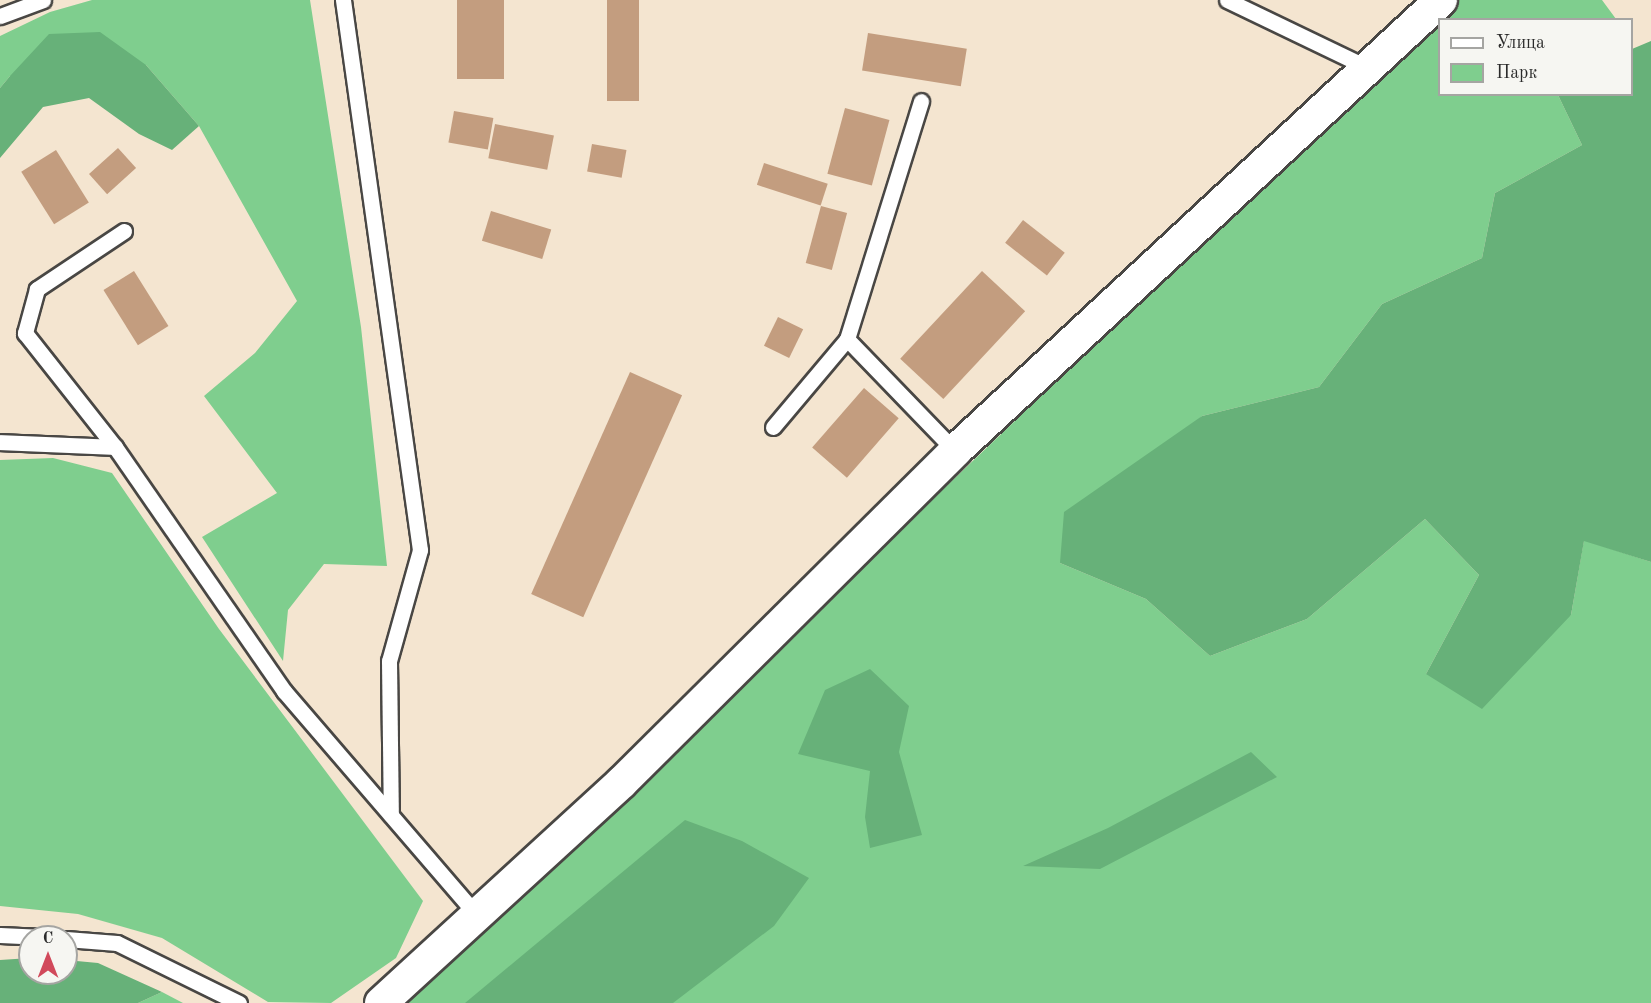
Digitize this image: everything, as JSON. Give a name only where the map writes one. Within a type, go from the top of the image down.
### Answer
[{"type":"street","points":[[381,1003],[622,782],[955,451],[1441,0]]},
{"type":"lane","points":[[0,16],[44,0]]},
{"type":"lane","points":[[343,0],[420,550],[389,661],[391,815]]},
{"type":"lane","points":[[1227,0],[1368,68]]},
{"type":"lane","points":[[773,427],[847,339],[921,101]]},
{"type":"lane","points":[[124,231],[37,289],[25,333],[115,447],[284,691],[477,915]]},
{"type":"lane","points":[[847,339],[955,451]]},
{"type":"lane","points":[[0,442],[115,447]]},
{"type":"lane","points":[[0,935],[18,936]]},
{"type":"lane","points":[[78,940],[117,943],[238,1003]]},
{"type":"green space","points":[[92,0],[310,0],[361,327],[387,566],[324,564],[288,610],[283,661],[202,537],[277,493],[204,396],[255,353],[297,301],[199,126],[146,65],[10,76],[0,88],[0,36],[50,12]]},
{"type":"green space","points":[[1458,0],[1602,0],[1615,18],[1439,18]]},
{"type":"green space","points":[[1438,19],[1438,96],[1558,96],[1582,145],[1495,193],[1482,258],[1382,304],[1319,387],[1202,416],[1060,563],[1146,599],[1210,656],[1307,619],[1425,519],[1479,575],[1426,674],[1571,615],[1584,540],[1651,562],[1651,1003],[398,1003],[580,834]]},
{"type":"green space","points":[[100,32],[146,65],[199,126],[172,150],[139,134],[89,98],[43,107],[0,158],[0,88],[49,34]]},
{"type":"green space","points":[[1651,41],[1651,562],[1584,541],[1571,615],[1482,709],[1426,674],[1479,575],[1425,519],[1307,619],[1210,656],[1146,599],[1060,563],[1064,512],[1202,416],[1319,387],[1382,304],[1482,258],[1495,193],[1582,145],[1558,96],[1633,96],[1633,49]]},
{"type":"green space","points":[[53,458],[112,473],[219,629],[423,901],[396,958],[331,1003],[268,1002],[162,938],[78,914],[0,906],[0,460]]},
{"type":"green space","points":[[870,669],[909,706],[899,752],[922,835],[870,848],[865,817],[870,771],[798,754],[825,690]]},
{"type":"green space","points":[[1251,752],[1277,777],[1100,869],[1023,866],[1108,828]]},
{"type":"green space","points":[[685,820],[742,841],[809,878],[774,926],[673,1003],[465,1003]]},
{"type":"green space","points":[[18,959],[18,985],[78,985],[78,961],[98,963],[162,992],[138,1003],[0,1003],[0,960]]},
{"type":"green space","points":[[162,992],[183,1003],[138,1003]]},
{"type":"building","points":[[457,0],[504,0],[504,79],[457,79]]},
{"type":"building","points":[[607,0],[639,0],[639,101],[607,101]]},
{"type":"building","points":[[868,33],[967,49],[961,86],[862,71]]},
{"type":"building","points":[[845,108],[889,120],[872,186],[827,174]]},
{"type":"building","points":[[454,111],[493,118],[488,149],[448,143]]},
{"type":"building","points":[[495,124],[554,135],[547,170],[488,158]]},
{"type":"building","points":[[592,144],[626,150],[622,178],[587,172]]},
{"type":"building","points":[[118,148],[136,168],[107,194],[89,174]]},
{"type":"building","points":[[56,150],[89,203],[54,224],[21,172]]},
{"type":"building","points":[[764,163],[828,184],[821,206],[757,185]]},
{"type":"building","points":[[821,206],[847,213],[832,270],[806,263]]},
{"type":"building","points":[[491,211],[551,229],[542,259],[482,241]]},
{"type":"building","points":[[1023,220],[1065,253],[1047,275],[1005,243]]},
{"type":"building","points":[[134,271],[168,326],[138,345],[103,290]]},
{"type":"building","points":[[982,271],[1025,311],[943,399],[900,359]]},
{"type":"building","points":[[778,317],[803,329],[789,358],[764,346]]},
{"type":"building","points":[[630,372],[682,395],[583,617],[531,594]]},
{"type":"building","points":[[864,388],[899,418],[847,478],[812,448]]}]
